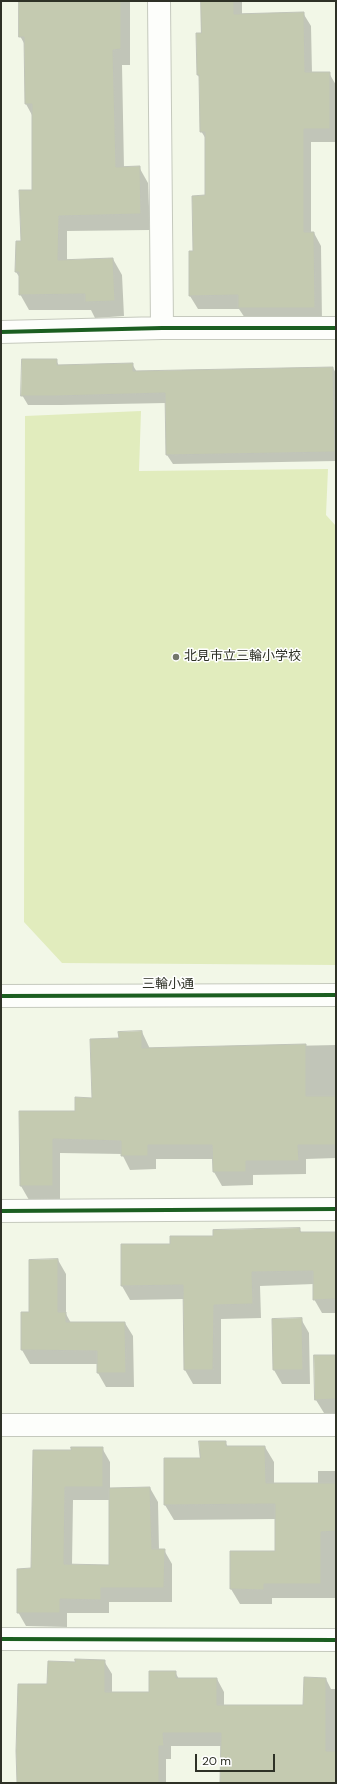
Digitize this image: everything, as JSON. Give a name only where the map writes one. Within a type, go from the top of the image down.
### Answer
[{"type":"street","points":[[159,1],[162,328]]},
{"type":"street","points":[[1,332],[162,328],[336,328]]},
{"type":"street","name":"三輪小通","points":[[1,996],[336,995]]},
{"type":"street","points":[[1,1211],[336,1209]]},
{"type":"street","points":[[1,1425],[336,1425]]},
{"type":"street","points":[[1,1639],[336,1640]]},
{"type":"green space","name":"北見市立三輪小学校","points":[[141,411],[139,471],[328,469],[326,515],[336,526],[336,965],[62,963],[24,922],[25,416]]},
{"type":"building","points":[[19,1],[121,1],[121,49],[113,50],[116,167],[140,166],[141,214],[59,216],[58,260],[113,258],[115,301],[85,302],[85,294],[19,295],[19,272],[15,272],[16,241],[21,241],[19,190],[32,190],[32,104],[25,104],[24,37],[19,37]]},
{"type":"building","points":[[201,1],[234,1],[234,14],[304,12],[305,72],[330,72],[330,129],[304,129],[304,232],[314,232],[315,308],[238,308],[238,295],[189,296],[189,251],[193,251],[192,196],[205,195],[205,132],[200,132],[199,75],[197,75],[196,33],[201,33]]},
{"type":"building","points":[[22,359],[57,359],[57,365],[133,363],[133,371],[333,367],[335,452],[166,455],[165,393],[21,396]]},
{"type":"building","points":[[142,1031],[142,1048],[306,1044],[306,1096],[336,1096],[336,1145],[298,1145],[299,1161],[246,1161],[246,1172],[213,1172],[212,1145],[148,1145],[148,1156],[121,1156],[121,1141],[53,1139],[53,1186],[20,1186],[19,1111],[75,1111],[75,1097],[92,1098],[90,1039],[119,1038],[118,1032]]},
{"type":"building","points":[[300,1228],[300,1232],[336,1232],[336,1299],[313,1300],[313,1271],[252,1272],[253,1304],[214,1305],[213,1370],[184,1370],[183,1285],[121,1286],[121,1244],[170,1244],[170,1236],[213,1236],[213,1230]]},
{"type":"building","points":[[58,1259],[58,1312],[66,1312],[66,1322],[125,1322],[126,1373],[97,1373],[97,1351],[21,1350],[21,1312],[29,1312],[29,1260]]},
{"type":"building","points":[[302,1318],[303,1370],[273,1370],[272,1319]]},
{"type":"building","points":[[314,1355],[336,1355],[336,1399],[315,1400]]},
{"type":"building","points":[[199,1441],[226,1441],[226,1446],[265,1446],[266,1483],[336,1483],[336,1531],[321,1532],[321,1584],[264,1584],[264,1590],[230,1589],[230,1551],[275,1551],[275,1504],[164,1505],[164,1458],[200,1458]]},
{"type":"building","points":[[71,1447],[103,1447],[103,1487],[65,1487],[64,1564],[109,1565],[109,1488],[150,1487],[152,1549],[165,1549],[164,1588],[101,1588],[101,1600],[60,1599],[60,1613],[17,1613],[17,1569],[31,1568],[33,1450],[71,1450]]},
{"type":"building","points":[[75,1659],[105,1660],[105,1692],[149,1692],[149,1671],[176,1671],[176,1678],[217,1678],[217,1705],[303,1705],[304,1677],[326,1678],[326,1751],[336,1751],[336,1783],[220,1783],[221,1733],[163,1733],[164,1746],[159,1746],[159,1783],[17,1783],[16,1751],[18,1684],[47,1684],[48,1661],[75,1662]]},
{"type":"cycle path","points":[[1,332],[162,328],[336,328]]},
{"type":"cycle path","points":[[1,996],[336,995]]},
{"type":"cycle path","points":[[1,1211],[336,1209]]},
{"type":"cycle path","points":[[1,1639],[336,1640]]},
{"type":"place","name":"北見市立三輪小学校","points":[[176,657]]}]
